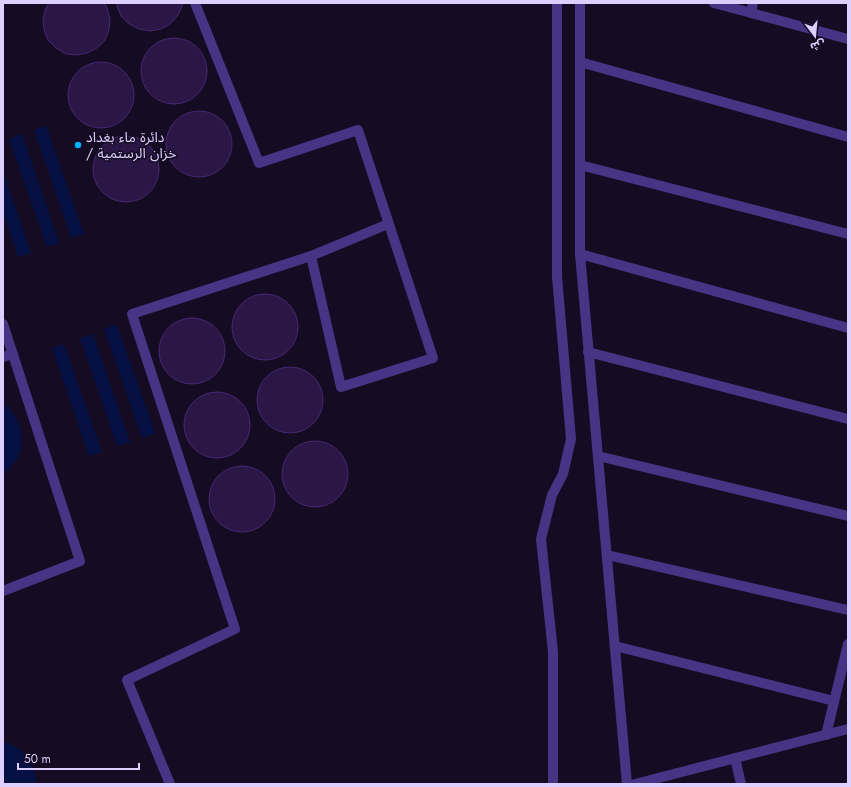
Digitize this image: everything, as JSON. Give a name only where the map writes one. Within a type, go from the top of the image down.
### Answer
[{"type":"street","points":[[195,3],[259,163],[358,130],[433,358],[341,387],[311,256]]},
{"type":"street","points":[[554,784],[553,652],[541,539],[552,495],[563,474],[571,439],[557,277],[557,3]]},
{"type":"street","points":[[580,3],[580,254],[627,784]]},
{"type":"street","points":[[714,3],[752,8],[848,39]]},
{"type":"street","points":[[580,62],[848,137]]},
{"type":"street","points":[[580,166],[848,234]]},
{"type":"street","points":[[170,784],[127,680],[235,629],[132,314],[311,256],[388,224]]},
{"type":"street","points":[[580,254],[848,328]]},
{"type":"street","points":[[3,324],[80,561],[3,591]]},
{"type":"street","points":[[588,352],[848,419]]},
{"type":"street","points":[[3,357],[13,354]]},
{"type":"street","points":[[598,456],[848,516]]},
{"type":"street","points":[[606,555],[848,610]]},
{"type":"street","points":[[826,735],[848,644]]},
{"type":"street","points":[[615,646],[834,701]]},
{"type":"street","points":[[634,784],[848,729]]},
{"type":"street","points":[[736,758],[742,784]]},
{"type":"shaded area","points":[[46,126],[84,234],[71,238],[34,130]]},
{"type":"shaded area","points":[[22,134],[59,243],[47,247],[9,139]]},
{"type":"shaded area","points":[[3,171],[31,253],[18,257],[3,212]]},
{"type":"shaded area","points":[[117,325],[155,433],[142,438],[104,329]]},
{"type":"shaded area","points":[[93,334],[130,442],[117,446],[80,338]]},
{"type":"shaded area","points":[[64,344],[102,452],[89,456],[52,348]]},
{"type":"shaded area","points":[[3,404],[14,414],[18,421],[22,435],[22,443],[15,462],[3,474]]},
{"type":"shaded area","points":[[3,742],[22,751],[30,761],[35,772],[36,784],[3,784]]},
{"type":"building","points":[[49,3],[104,3],[110,19],[109,30],[105,40],[97,48],[87,53],[76,55],[66,54],[56,48],[48,40],[44,30],[43,19]]},
{"type":"building","points":[[117,3],[183,3],[178,15],[170,24],[161,29],[150,31],[139,29],[129,24],[121,16]]},
{"type":"building","points":[[167,38],[181,38],[193,43],[202,52],[207,64],[205,84],[198,95],[181,104],[167,104],[155,99],[146,90],[141,78],[141,64],[146,52],[155,43]]},
{"type":"building","points":[[94,62],[108,62],[120,67],[129,76],[134,88],[132,108],[125,119],[108,128],[94,128],[82,123],[73,114],[68,102],[68,88],[73,76],[82,67]]},
{"type":"building","points":[[192,111],[206,111],[218,116],[227,125],[232,137],[230,157],[223,168],[206,177],[192,177],[180,172],[171,163],[166,151],[166,137],[171,125],[180,116]]},
{"type":"building","points":[[119,136],[133,136],[145,141],[154,150],[159,162],[157,182],[150,193],[133,202],[119,202],[107,197],[98,188],[93,176],[93,162],[98,150],[107,141]]},
{"type":"building","points":[[258,294],[272,294],[284,299],[293,308],[298,320],[296,340],[289,351],[272,360],[258,360],[246,355],[237,346],[232,334],[232,320],[237,308],[246,299]]},
{"type":"building","points":[[185,318],[199,318],[211,323],[220,332],[225,344],[223,364],[216,375],[199,384],[185,384],[173,379],[164,370],[159,358],[159,344],[164,332],[173,323]]},
{"type":"building","points":[[283,367],[297,367],[309,372],[318,381],[323,393],[321,413],[314,424],[297,433],[283,433],[271,428],[262,419],[257,407],[257,393],[262,381],[271,372]]},
{"type":"building","points":[[210,392],[224,392],[236,397],[245,406],[250,418],[248,438],[241,449],[224,458],[210,458],[198,453],[189,444],[184,432],[184,418],[189,406],[198,397]]},
{"type":"building","points":[[308,441],[322,441],[334,446],[343,455],[348,467],[346,487],[339,498],[322,507],[308,507],[296,502],[287,493],[282,481],[282,467],[287,455],[296,446]]},
{"type":"building","points":[[235,466],[249,466],[261,471],[270,480],[275,492],[273,512],[266,523],[249,532],[235,532],[223,527],[214,518],[209,506],[209,492],[214,480],[223,471]]},
{"type":"place","name":"دائرة ماء بغداد / خزان الرستمية","points":[[78,145]]}]
